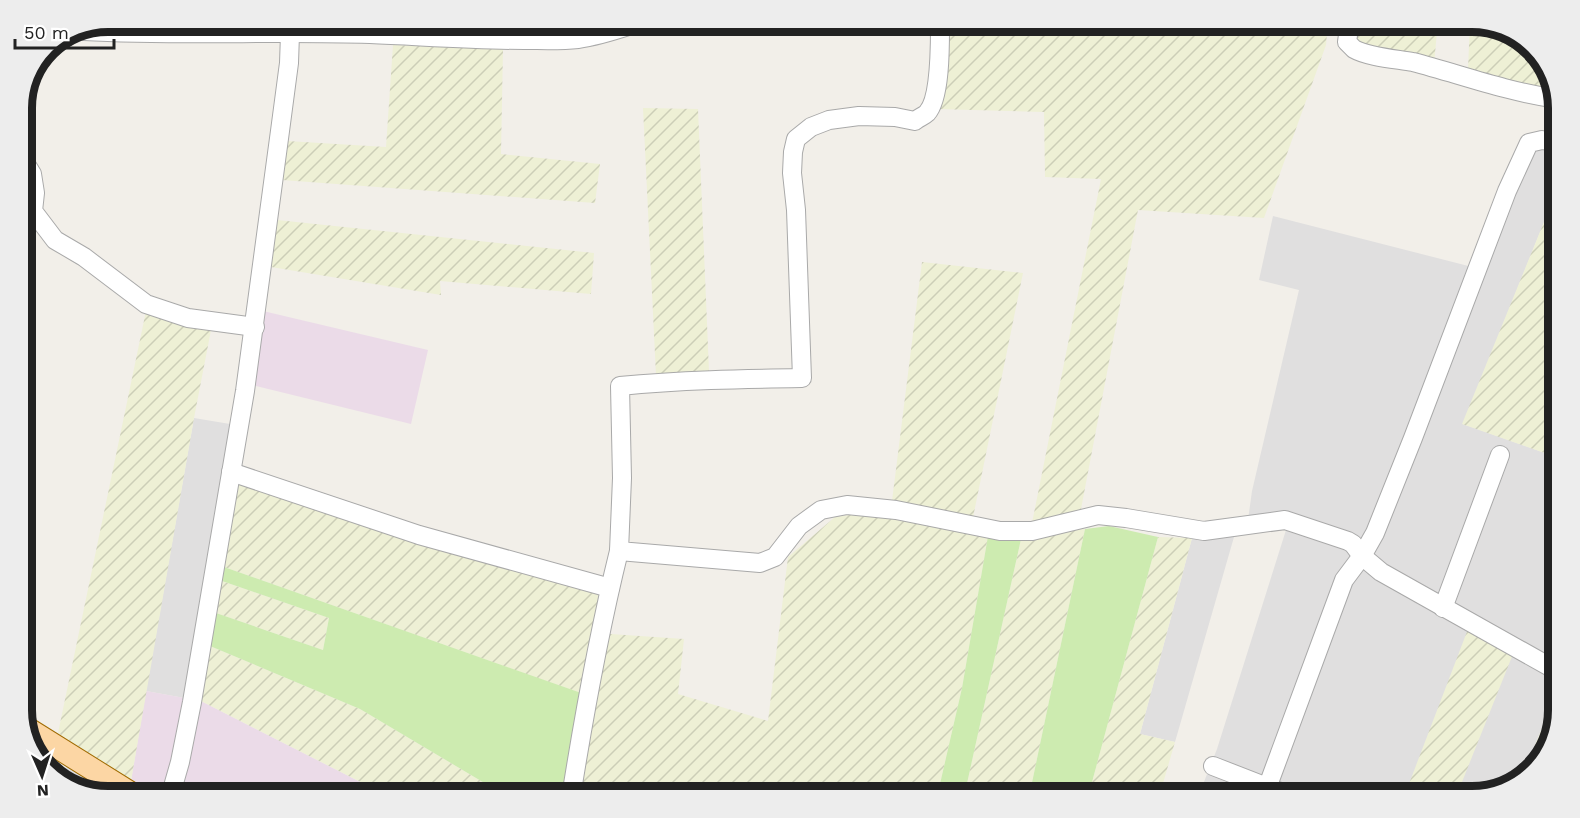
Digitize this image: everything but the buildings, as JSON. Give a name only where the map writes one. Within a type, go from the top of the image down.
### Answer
[{"type":"main road","points":[[36,736],[102,786]]},
{"type":"street","points":[[106,32],[370,34],[421,38],[562,40],[581,39],[610,32]]},
{"type":"street","points":[[573,786],[619,551],[622,478],[620,386],[715,380],[802,378],[796,210],[792,173],[796,139],[811,127],[829,120],[859,116],[895,117],[915,121],[927,113],[934,97],[939,68],[940,32]]},
{"type":"street","points":[[1348,32],[1347,42],[1354,49],[1370,54],[1412,62],[1498,86],[1547,94]]},
{"type":"street","points":[[173,786],[192,702],[255,327],[286,86],[290,34]]},
{"type":"street","points":[[1265,786],[1270,780],[1344,580],[1362,556],[1375,533],[1507,190],[1528,143],[1548,141]]},
{"type":"street","points":[[32,174],[35,193],[33,211],[55,240],[84,256],[146,304],[188,318],[255,327]]},
{"type":"street","points":[[1443,608],[1500,455]]},
{"type":"street","points":[[231,472],[419,535],[610,588]]},
{"type":"street","points":[[619,551],[760,563],[775,557],[799,526],[821,510],[847,505],[896,510],[1000,531],[1032,531],[1098,515],[1204,531],[1285,520],[1348,541],[1381,572],[1548,666]]},
{"type":"street","points":[[1213,766],[1251,786]]},
{"type":"shaded area","points":[[1548,147],[1548,212],[1463,424],[1548,454],[1548,715],[1527,764],[1502,781],[1483,786],[1202,786],[1217,749],[1286,530],[1256,531],[1234,537],[1175,742],[1140,734],[1192,538],[1248,520],[1252,491],[1299,290],[1259,280],[1273,216],[1484,270],[1532,150]]},
{"type":"shaded area","points":[[263,311],[428,350],[411,424],[252,385]]},
{"type":"shaded area","points":[[194,418],[248,427],[201,701],[146,691]]},
{"type":"shaded area","points":[[146,691],[201,701],[368,786],[138,786],[131,781]]},
{"type":"shaded area","points":[[72,769],[97,785],[92,785],[74,779]]},
{"type":"green space","points":[[945,32],[1327,32],[1326,45],[1264,218],[1138,210],[1077,530],[1085,529],[1031,786],[966,786],[1021,539],[1029,538],[1101,179],[1045,177],[1044,112],[937,109]]},
{"type":"green space","points":[[1353,32],[1437,32],[1434,64],[1351,41]]},
{"type":"green space","points":[[1470,32],[1493,34],[1515,44],[1530,57],[1541,74],[1546,90],[1543,92],[1468,70]]},
{"type":"green space","points":[[393,45],[503,49],[501,154],[600,164],[595,203],[282,180],[287,141],[386,147]]},
{"type":"green space","points":[[643,108],[698,109],[709,371],[656,375]]},
{"type":"green space","points":[[1548,212],[1548,454],[1462,424]]},
{"type":"green space","points":[[277,220],[594,253],[591,294],[440,281],[441,295],[271,267]]},
{"type":"green space","points":[[922,262],[1023,273],[970,532],[988,536],[962,688],[940,786],[568,786],[583,694],[224,567],[238,482],[604,595],[596,633],[684,639],[678,694],[768,721],[788,557],[835,517],[856,514],[890,517]]},
{"type":"green space","points":[[146,311],[211,330],[131,781],[58,733]]},
{"type":"green space","points":[[1109,526],[1158,537],[1091,786],[1031,786],[1085,529]]},
{"type":"green space","points":[[988,536],[1021,539],[966,786],[940,786],[962,688]]},
{"type":"green space","points":[[1158,537],[1192,538],[1140,734],[1175,742],[1162,786],[1091,786]]},
{"type":"green space","points":[[224,567],[584,694],[568,786],[490,786],[360,709],[210,646],[216,613],[323,650],[329,618],[222,581]]},
{"type":"green space","points":[[222,581],[329,618],[323,650],[216,613]]},
{"type":"green space","points":[[1468,629],[1513,654],[1460,786],[1408,786]]},
{"type":"green space","points":[[210,646],[360,709],[490,786],[368,786],[201,701]]},
{"type":"green space","points":[[1548,715],[1547,726],[1541,744],[1527,764]]},
{"type":"water","points":[[532,32],[584,32],[580,33]]}]
